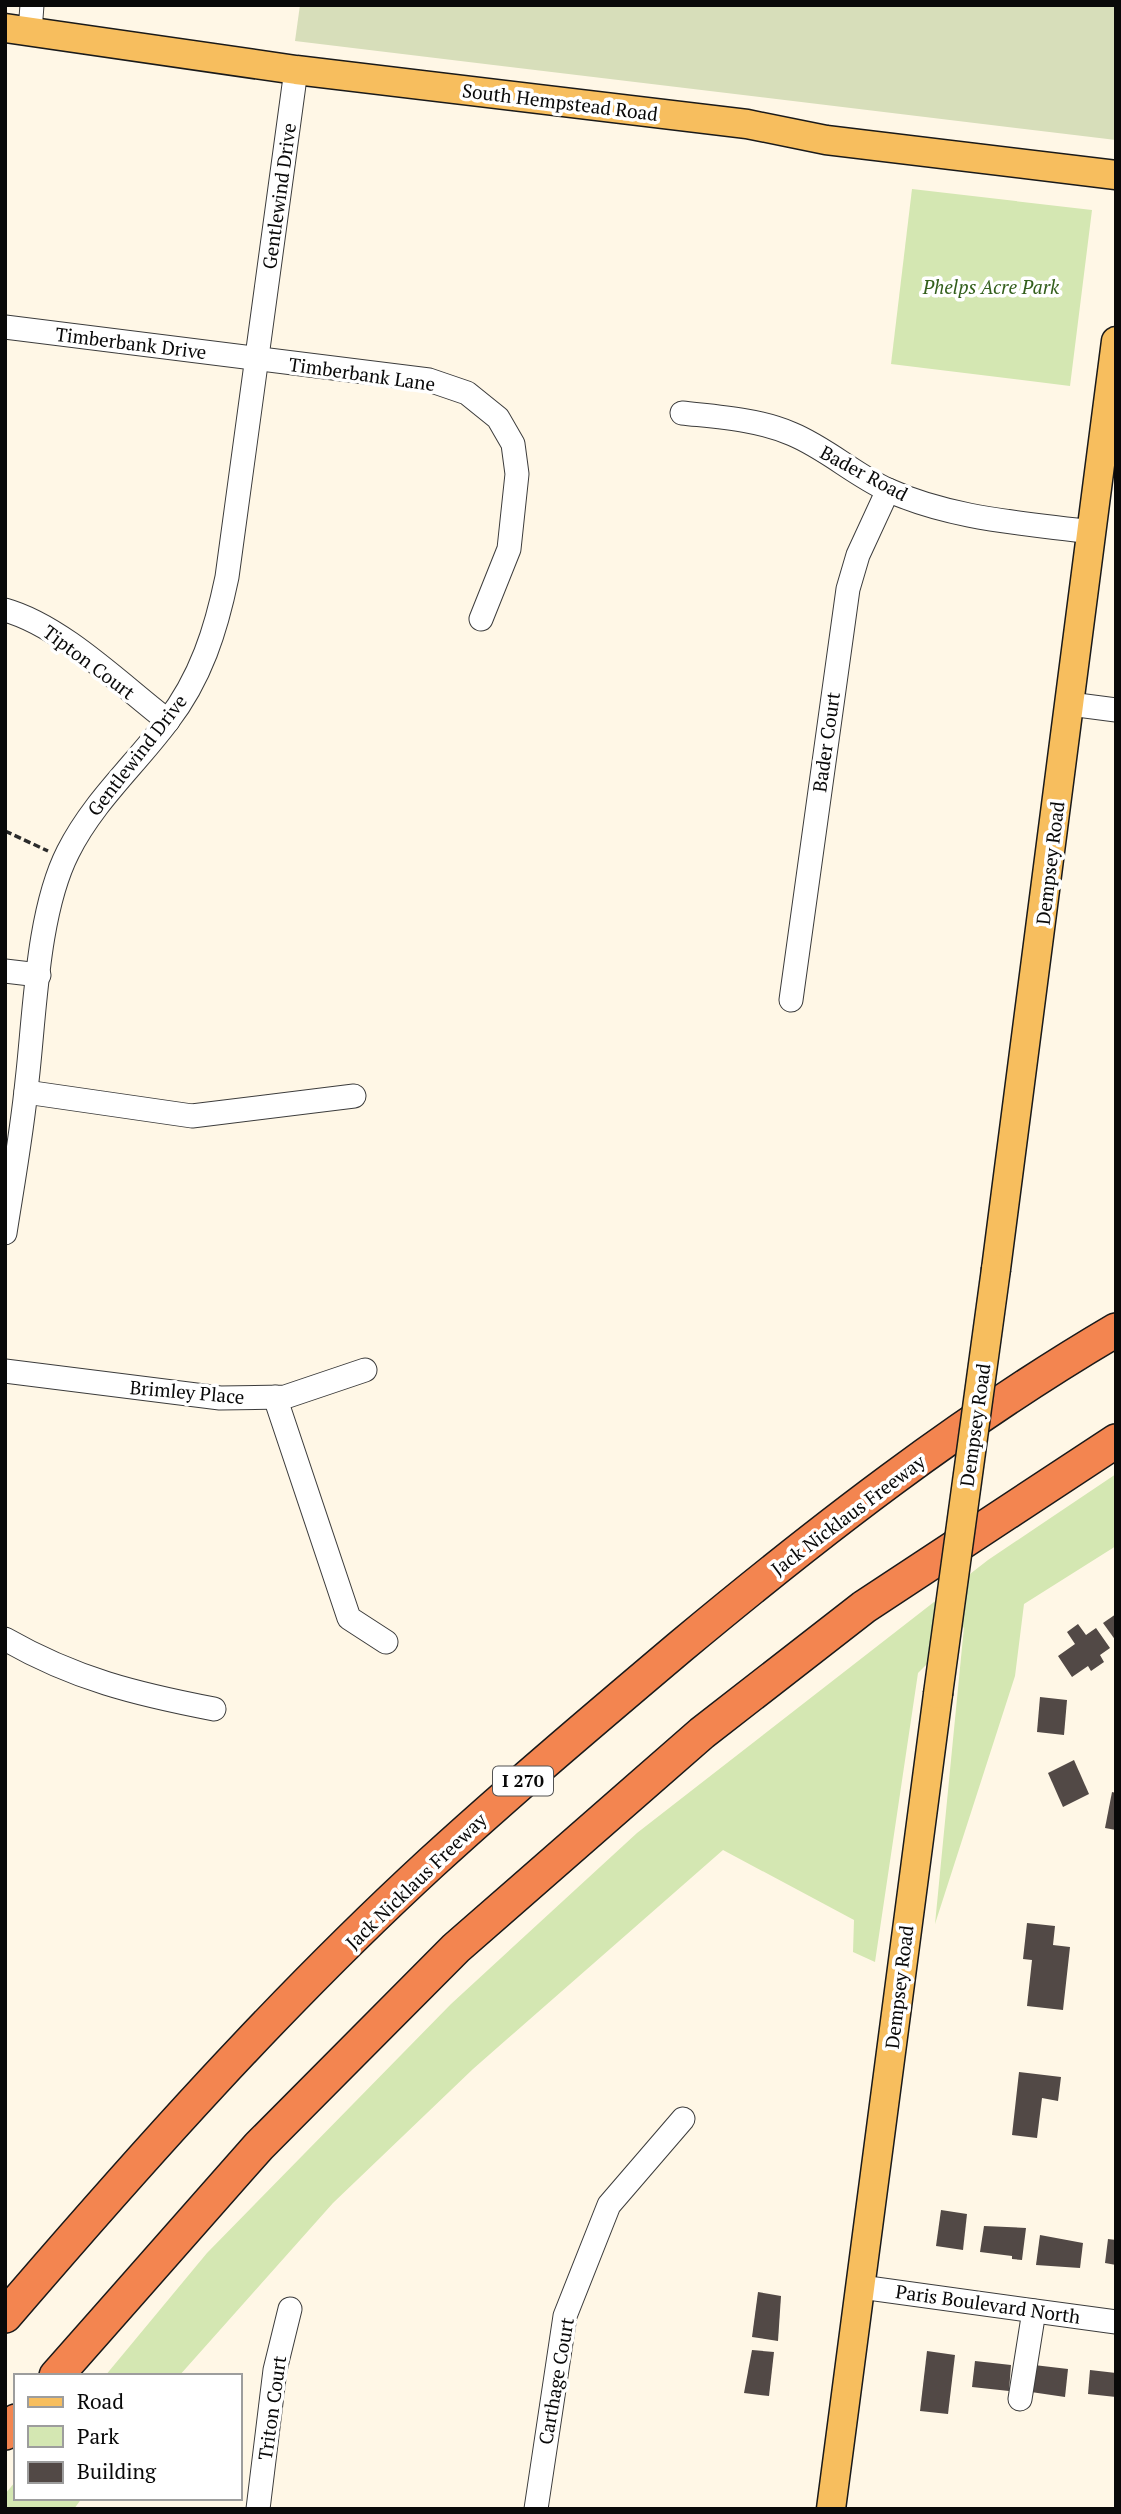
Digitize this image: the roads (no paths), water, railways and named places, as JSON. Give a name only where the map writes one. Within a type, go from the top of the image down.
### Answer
[{"type":"highway","name":"Jack Nicklaus Freeway","points":[[5,2316],[128,2174],[272,2020],[428,1866],[556,1751],[831,1523],[1038,1376],[1116,1330]]},
{"type":"highway","points":[[57,2374],[259,2146],[456,1948],[702,1733],[864,1607],[1116,1441]]},
{"type":"main road","name":"South Hempstead Road","points":[[22,21],[296,70],[747,124],[826,140],[1116,175]]},
{"type":"main road","name":"Dempsey Road","points":[[831,2509],[1116,343]]},
{"type":"street","name":"Gentlewind Drive","points":[[5,1233],[26,1092],[39,975],[53,897],[67,854],[92,812],[168,721],[192,681],[215,633],[227,577],[296,70]]},
{"type":"street","name":"Timberbank Drive","points":[[5,327],[257,359]]},
{"type":"street","name":"Timberbank Lane","points":[[257,359],[429,380],[467,393],[498,418],[513,444],[517,474],[509,549],[481,619]]},
{"type":"street","name":"Bader Road","points":[[682,413],[749,422],[792,434],[888,490],[930,505],[975,516],[1091,532]]},
{"type":"street","name":"Bader Court","points":[[791,1000],[846,599],[858,555],[888,490]]},
{"type":"street","name":"Tipton Court","points":[[5,610],[25,616],[68,643],[168,721]]},
{"type":"street","points":[[1070,704],[1116,710]]},
{"type":"street","points":[[5,971],[39,975]]},
{"type":"street","points":[[26,1092],[192,1116],[354,1096]]},
{"type":"street","name":"Brimley Place","points":[[5,1371],[220,1398],[285,1397],[365,1370]]},
{"type":"street","points":[[275,1397],[349,1618],[386,1642]]},
{"type":"street","points":[[5,1639],[49,1664],[130,1692],[214,1709]]},
{"type":"street","name":"Carthage Court","points":[[536,2509],[565,2316],[609,2205],[683,2119]]},
{"type":"street","name":"Paris Boulevard North","points":[[861,2287],[1116,2322]]},
{"type":"street","name":"Triton Court","points":[[258,2509],[275,2370],[290,2309]]},
{"type":"street","points":[[1020,2399],[1034,2311]]},
{"type":"park label","name":"Phelps Acre Park","points":[[991,287]]}]
